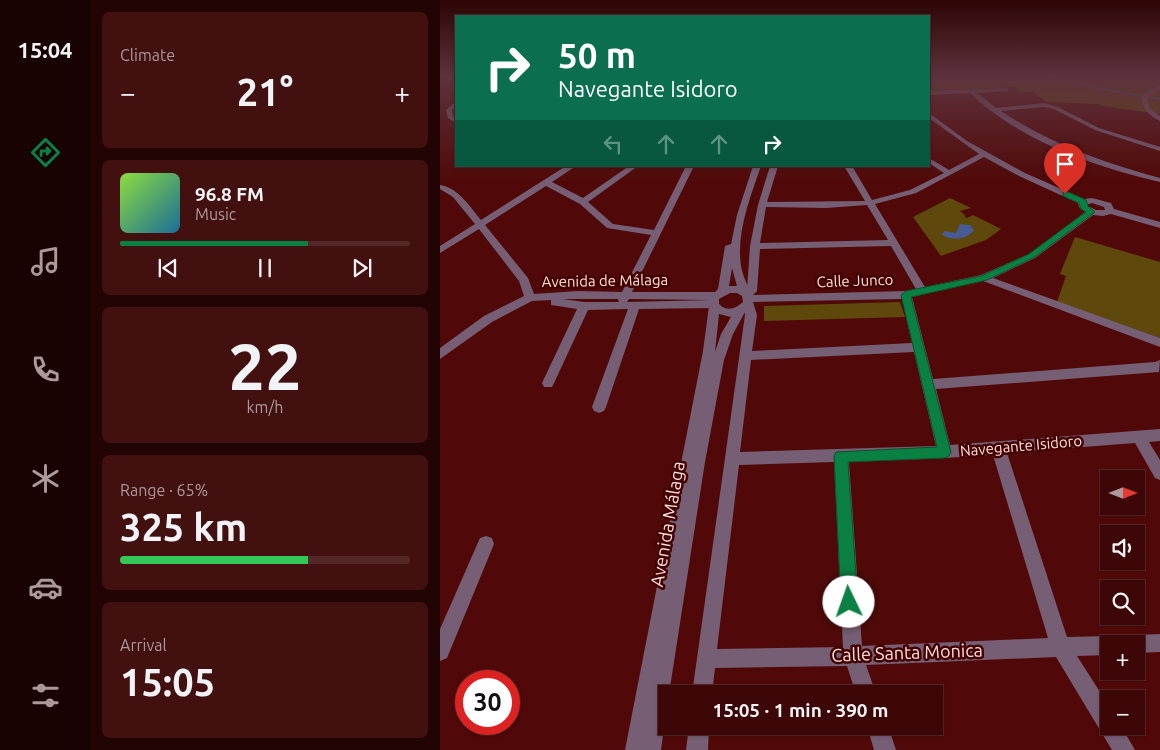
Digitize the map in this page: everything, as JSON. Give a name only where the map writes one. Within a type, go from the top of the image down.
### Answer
[{"type":"street","points":[[995,111],[1023,129],[1074,154],[1123,171],[1160,180]]},
{"type":"street","points":[[1062,111],[1097,129],[1160,149]]},
{"type":"street","points":[[1149,111],[1160,119]]},
{"type":"street","points":[[930,116],[947,131],[983,155],[1030,179],[1083,202],[1092,200],[1108,205],[1110,211]]},
{"type":"street","points":[[762,205],[871,203],[906,194],[983,155]]},
{"type":"street","points":[[930,161],[948,173]]},
{"type":"street","points":[[440,250],[571,167]]},
{"type":"street","points":[[583,202],[633,167]]},
{"type":"street","points":[[623,300],[689,167]]},
{"type":"street","points":[[703,685],[751,315],[731,259],[738,210],[752,167]]},
{"type":"street","points":[[731,259],[746,198],[757,167]]},
{"type":"street","points":[[746,300],[734,288],[716,299],[723,313],[729,313],[746,300],[752,292],[762,205],[774,167]]},
{"type":"street","points":[[849,167],[924,292]]},
{"type":"street","points":[[547,183],[583,202],[610,226],[656,233]]},
{"type":"street","points":[[440,187],[446,188],[456,195],[481,225],[524,280],[530,298],[488,318],[440,354]]},
{"type":"street","points":[[1083,202],[1084,208],[1091,212],[1100,214],[1110,211],[1160,225]]},
{"type":"street","name":"Calle Junco","points":[[746,300],[906,295],[984,278],[1032,256],[1091,212]]},
{"type":"street","points":[[756,246],[894,243]]},
{"type":"street","name":"Avenida Málaga","points":[[636,750],[709,351],[716,299],[731,259]]},
{"type":"street","points":[[984,278],[1160,343]]},
{"type":"street","name":"Avenida de Málaga","points":[[530,298],[578,294],[623,300],[635,305],[716,299]]},
{"type":"street","points":[[906,295],[945,452]]},
{"type":"street","name":"Avenida de Málaga","points":[[530,298],[584,306],[623,300],[716,299]]},
{"type":"street","name":"Avenida Málaga","points":[[650,750],[718,360],[727,334],[746,300]]},
{"type":"street","points":[[599,407],[635,305]]},
{"type":"street","points":[[548,383],[584,306]]},
{"type":"street","points":[[746,356],[919,347]]},
{"type":"street","points":[[928,384],[1159,367],[1160,365]]},
{"type":"street","name":"Navegante Isidoro","points":[[733,459],[945,452],[1160,435]]},
{"type":"street","points":[[1138,436],[1160,473]]},
{"type":"street","points":[[998,448],[1060,646],[1100,711]]},
{"type":"street","points":[[841,456],[853,656],[863,685]]},
{"type":"street","points":[[440,651],[486,544]]},
{"type":"street","points":[[1145,644],[1160,643]]},
{"type":"street","name":"Calle Santa Monica","points":[[706,659],[853,656],[1100,645]]},
{"type":"street","points":[[697,750],[698,735]]},
{"type":"street","points":[[880,735],[886,750]]},
{"type":"street","points":[[1115,735],[1124,750]]},
{"type":"shaded area","points":[[1139,111],[1160,111],[1160,114]]},
{"type":"shaded area","points":[[950,198],[971,208],[960,211],[967,218],[973,215],[1001,229],[986,240],[941,256],[913,217]]},
{"type":"shaded area","points":[[1075,237],[1160,262],[1160,338],[1057,302],[1066,276],[1060,274]]},
{"type":"shaded area","points":[[900,302],[905,317],[764,321],[764,306]]},
{"type":"water","points":[[960,224],[970,225],[974,230],[963,238],[950,238],[942,235],[944,231],[956,233]]},
{"type":"route","points":[[849,602],[841,456],[945,452],[906,295],[984,278],[1032,256],[1091,212],[1084,208],[1083,202],[1065,194]]}]
